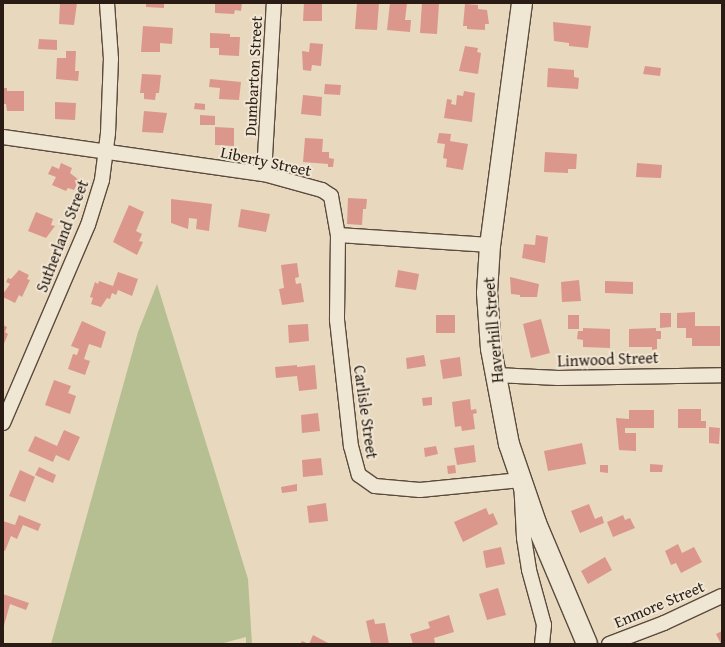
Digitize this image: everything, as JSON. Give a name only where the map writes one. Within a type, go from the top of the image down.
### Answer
[{"type":"main road","name":"Haverhill Street","points":[[522,3],[490,245],[488,299],[496,375],[509,444],[521,480],[587,644]]},
{"type":"street","name":"Sutherland Street","points":[[3,423],[88,226],[102,180],[106,151],[111,59],[107,3]]},
{"type":"street","name":"Dumbarton Street","points":[[264,174],[274,3]]},
{"type":"street","name":"Liberty Street","points":[[3,136],[264,174],[322,190],[331,196],[338,235]]},
{"type":"street","points":[[338,235],[490,245]]},
{"type":"street","name":"Carlisle Street","points":[[338,235],[337,320],[351,446],[359,475],[376,486],[420,490],[521,480]]},
{"type":"street","name":"Linwood Street","points":[[496,375],[558,378],[722,375]]},
{"type":"street","points":[[521,480],[524,538],[529,570],[544,625],[542,644]]},
{"type":"street","name":"Enmore Street","points":[[609,644],[664,623],[722,596]]},
{"type":"green space","points":[[157,284],[248,579],[252,644],[246,644],[246,637],[220,644],[51,644],[138,332]]},
{"type":"building","points":[[60,3],[77,3],[74,25],[59,24]]},
{"type":"building","points":[[146,3],[164,3],[164,8],[146,7]]},
{"type":"building","points":[[215,3],[242,3],[241,11],[235,10],[234,14],[215,13]]},
{"type":"building","points":[[304,3],[322,3],[322,21],[303,21]]},
{"type":"building","points":[[357,3],[379,3],[377,30],[355,29]]},
{"type":"building","points":[[390,3],[407,3],[405,20],[411,20],[410,32],[387,30]]},
{"type":"building","points":[[422,3],[439,3],[437,34],[420,33]]},
{"type":"building","points":[[465,4],[478,5],[478,9],[487,10],[489,24],[485,24],[485,30],[467,29],[467,26],[463,26]]},
{"type":"building","points":[[553,22],[591,26],[588,48],[569,46],[569,43],[554,41]]},
{"type":"building","points":[[143,26],[173,28],[172,44],[160,43],[160,52],[141,52]]},
{"type":"building","points":[[210,33],[230,34],[230,37],[240,37],[239,56],[219,55],[219,48],[210,48]]},
{"type":"building","points":[[39,39],[57,40],[57,50],[38,49]]},
{"type":"building","points":[[310,43],[323,44],[321,66],[312,65],[311,71],[303,70],[302,51],[309,52]]},
{"type":"building","points":[[465,46],[478,48],[477,52],[481,53],[478,74],[459,71]]},
{"type":"building","points":[[66,51],[76,51],[75,71],[79,71],[78,81],[56,79],[57,58],[66,58]]},
{"type":"building","points":[[645,66],[661,68],[660,76],[643,74]]},
{"type":"building","points":[[548,68],[574,70],[574,77],[579,78],[578,89],[547,87]]},
{"type":"building","points":[[142,74],[161,75],[159,93],[156,93],[155,100],[144,99],[144,93],[140,93]]},
{"type":"building","points":[[210,79],[241,82],[239,100],[219,99],[220,88],[209,87]]},
{"type":"building","points":[[325,84],[341,85],[340,95],[324,94]]},
{"type":"building","points":[[3,88],[7,88],[7,91],[24,91],[24,111],[7,111],[6,104],[3,104]]},
{"type":"building","points":[[464,91],[475,93],[472,122],[444,118],[447,99],[452,100],[451,104],[456,105],[457,95],[463,96]]},
{"type":"building","points":[[303,95],[322,97],[321,116],[301,114]]},
{"type":"building","points":[[55,102],[76,103],[75,120],[55,119]]},
{"type":"building","points":[[195,103],[205,104],[205,110],[194,109]]},
{"type":"building","points":[[144,111],[167,113],[163,133],[142,132]]},
{"type":"building","points":[[200,115],[215,116],[215,125],[200,125]]},
{"type":"building","points":[[215,127],[234,128],[234,146],[215,145]]},
{"type":"building","points":[[439,133],[451,134],[450,141],[468,144],[463,170],[446,167],[447,159],[443,158],[445,144],[437,143]]},
{"type":"building","points":[[305,138],[323,139],[322,152],[329,152],[329,158],[334,159],[333,167],[328,167],[328,164],[303,162]]},
{"type":"building","points":[[545,152],[577,154],[576,169],[568,169],[568,173],[544,172]]},
{"type":"building","points":[[61,163],[72,168],[70,173],[79,180],[74,190],[68,188],[66,191],[52,185],[56,177],[48,174],[52,166],[59,169]]},
{"type":"building","points":[[637,163],[662,165],[661,178],[636,177]]},
{"type":"building","points":[[348,198],[367,199],[366,209],[363,209],[362,225],[347,224]]},
{"type":"building","points":[[171,199],[212,204],[209,231],[196,229],[197,219],[189,218],[188,229],[171,223]]},
{"type":"building","points":[[129,205],[144,212],[136,231],[142,234],[139,241],[143,242],[137,255],[113,242]]},
{"type":"building","points":[[241,209],[270,214],[266,232],[238,227]]},
{"type":"building","points":[[36,212],[53,219],[51,225],[55,226],[46,238],[28,231]]},
{"type":"building","points":[[536,235],[548,237],[545,263],[522,258],[524,244],[535,245]]},
{"type":"building","points":[[297,263],[299,277],[295,278],[296,284],[301,283],[304,302],[282,305],[279,289],[284,288],[281,265]]},
{"type":"building","points":[[19,270],[29,275],[27,279],[30,280],[22,297],[19,295],[15,303],[3,297],[3,294],[10,284],[6,282],[8,278],[11,279]]},
{"type":"building","points":[[398,270],[419,274],[416,290],[395,287]]},
{"type":"building","points":[[118,272],[138,279],[132,296],[118,290],[116,295],[112,293],[110,299],[107,298],[101,307],[91,304],[93,298],[90,297],[95,282],[98,284],[99,281],[113,286]]},
{"type":"building","points":[[510,277],[539,284],[537,297],[520,297],[520,295],[511,294]]},
{"type":"building","points":[[579,280],[581,301],[562,302],[561,282]]},
{"type":"building","points":[[605,281],[633,282],[633,294],[605,293]]},
{"type":"building","points":[[695,312],[695,326],[720,326],[720,346],[692,346],[692,338],[686,338],[686,328],[677,328],[677,313]]},
{"type":"building","points":[[660,313],[671,313],[671,327],[660,328]]},
{"type":"building","points":[[436,315],[455,315],[455,333],[436,333]]},
{"type":"building","points":[[568,315],[579,315],[579,329],[568,329]]},
{"type":"building","points":[[541,319],[550,353],[531,358],[523,324]]},
{"type":"building","points":[[82,321],[106,332],[101,348],[89,344],[84,359],[90,361],[85,375],[68,369],[73,354],[77,355],[79,349],[71,346]]},
{"type":"building","points":[[308,324],[309,341],[289,343],[288,325]]},
{"type":"building","points":[[3,325],[7,327],[5,332],[8,334],[3,346]]},
{"type":"building","points":[[583,328],[610,329],[610,348],[583,347],[583,340],[577,339],[578,331],[583,331]]},
{"type":"building","points":[[656,328],[656,331],[661,331],[661,339],[657,339],[657,349],[652,350],[652,347],[629,347],[629,329]]},
{"type":"building","points":[[424,355],[426,366],[407,369],[406,358]]},
{"type":"building","points":[[460,357],[462,376],[443,379],[440,360]]},
{"type":"building","points":[[297,365],[297,367],[315,365],[317,389],[299,391],[297,376],[276,378],[275,367]]},
{"type":"building","points":[[54,380],[71,386],[68,393],[76,396],[70,414],[45,405]]},
{"type":"building","points":[[432,397],[432,405],[423,406],[422,398]]},
{"type":"building","points":[[470,399],[471,410],[476,409],[477,413],[473,414],[475,429],[462,431],[461,426],[455,427],[452,402]]},
{"type":"building","points":[[678,409],[701,409],[701,421],[706,421],[706,428],[678,428]]},
{"type":"building","points":[[629,410],[654,410],[654,428],[625,428],[625,433],[636,433],[636,451],[619,450],[616,418],[629,419]]},
{"type":"building","points":[[318,413],[320,431],[302,433],[301,415]]},
{"type":"building","points":[[709,427],[720,428],[719,444],[709,443]]},
{"type":"building","points":[[64,430],[80,437],[69,461],[56,455],[53,462],[28,451],[35,436],[57,446]]},
{"type":"building","points":[[582,443],[586,464],[548,471],[544,451]]},
{"type":"building","points":[[474,445],[476,462],[457,465],[454,448]]},
{"type":"building","points":[[436,446],[438,454],[425,457],[424,448]]},
{"type":"building","points":[[321,458],[323,475],[303,477],[302,460]]},
{"type":"building","points":[[650,464],[663,465],[662,472],[650,472]]},
{"type":"building","points":[[455,465],[456,473],[448,474],[447,466]]},
{"type":"building","points":[[600,465],[608,465],[608,473],[600,472]]},
{"type":"building","points":[[39,467],[56,475],[53,483],[35,475]]},
{"type":"building","points":[[20,470],[35,477],[25,502],[9,496]]},
{"type":"building","points":[[297,484],[297,491],[282,493],[281,487]]},
{"type":"building","points":[[326,503],[328,521],[309,523],[307,506]]},
{"type":"building","points":[[589,504],[595,519],[602,516],[604,523],[580,533],[571,511]]},
{"type":"building","points":[[486,508],[489,515],[493,513],[498,524],[463,542],[454,522]]},
{"type":"building","points":[[19,515],[41,524],[38,531],[23,525],[17,539],[11,536],[5,551],[3,550],[3,521],[15,525]]},
{"type":"building","points":[[623,515],[625,520],[630,518],[635,528],[613,537],[607,522]]},
{"type":"building","points":[[678,544],[682,553],[694,547],[702,562],[681,573],[676,563],[671,565],[665,551]]},
{"type":"building","points":[[501,547],[505,564],[486,568],[483,551]]},
{"type":"building","points":[[605,557],[612,570],[588,584],[581,571]]},
{"type":"building","points":[[498,588],[506,615],[487,620],[479,594]]},
{"type":"building","points":[[3,594],[29,603],[26,610],[10,604],[3,629]]},
{"type":"building","points":[[449,615],[454,632],[434,638],[435,643],[433,644],[413,644],[410,634],[430,628],[428,622]]},
{"type":"building","points":[[374,619],[375,624],[385,623],[389,644],[371,644],[366,621]]},
{"type":"building","points":[[722,631],[722,644],[721,644],[716,634]]},
{"type":"building","points":[[313,635],[328,643],[327,644],[309,644]]},
{"type":"building","points":[[302,641],[309,644],[300,644]]}]
